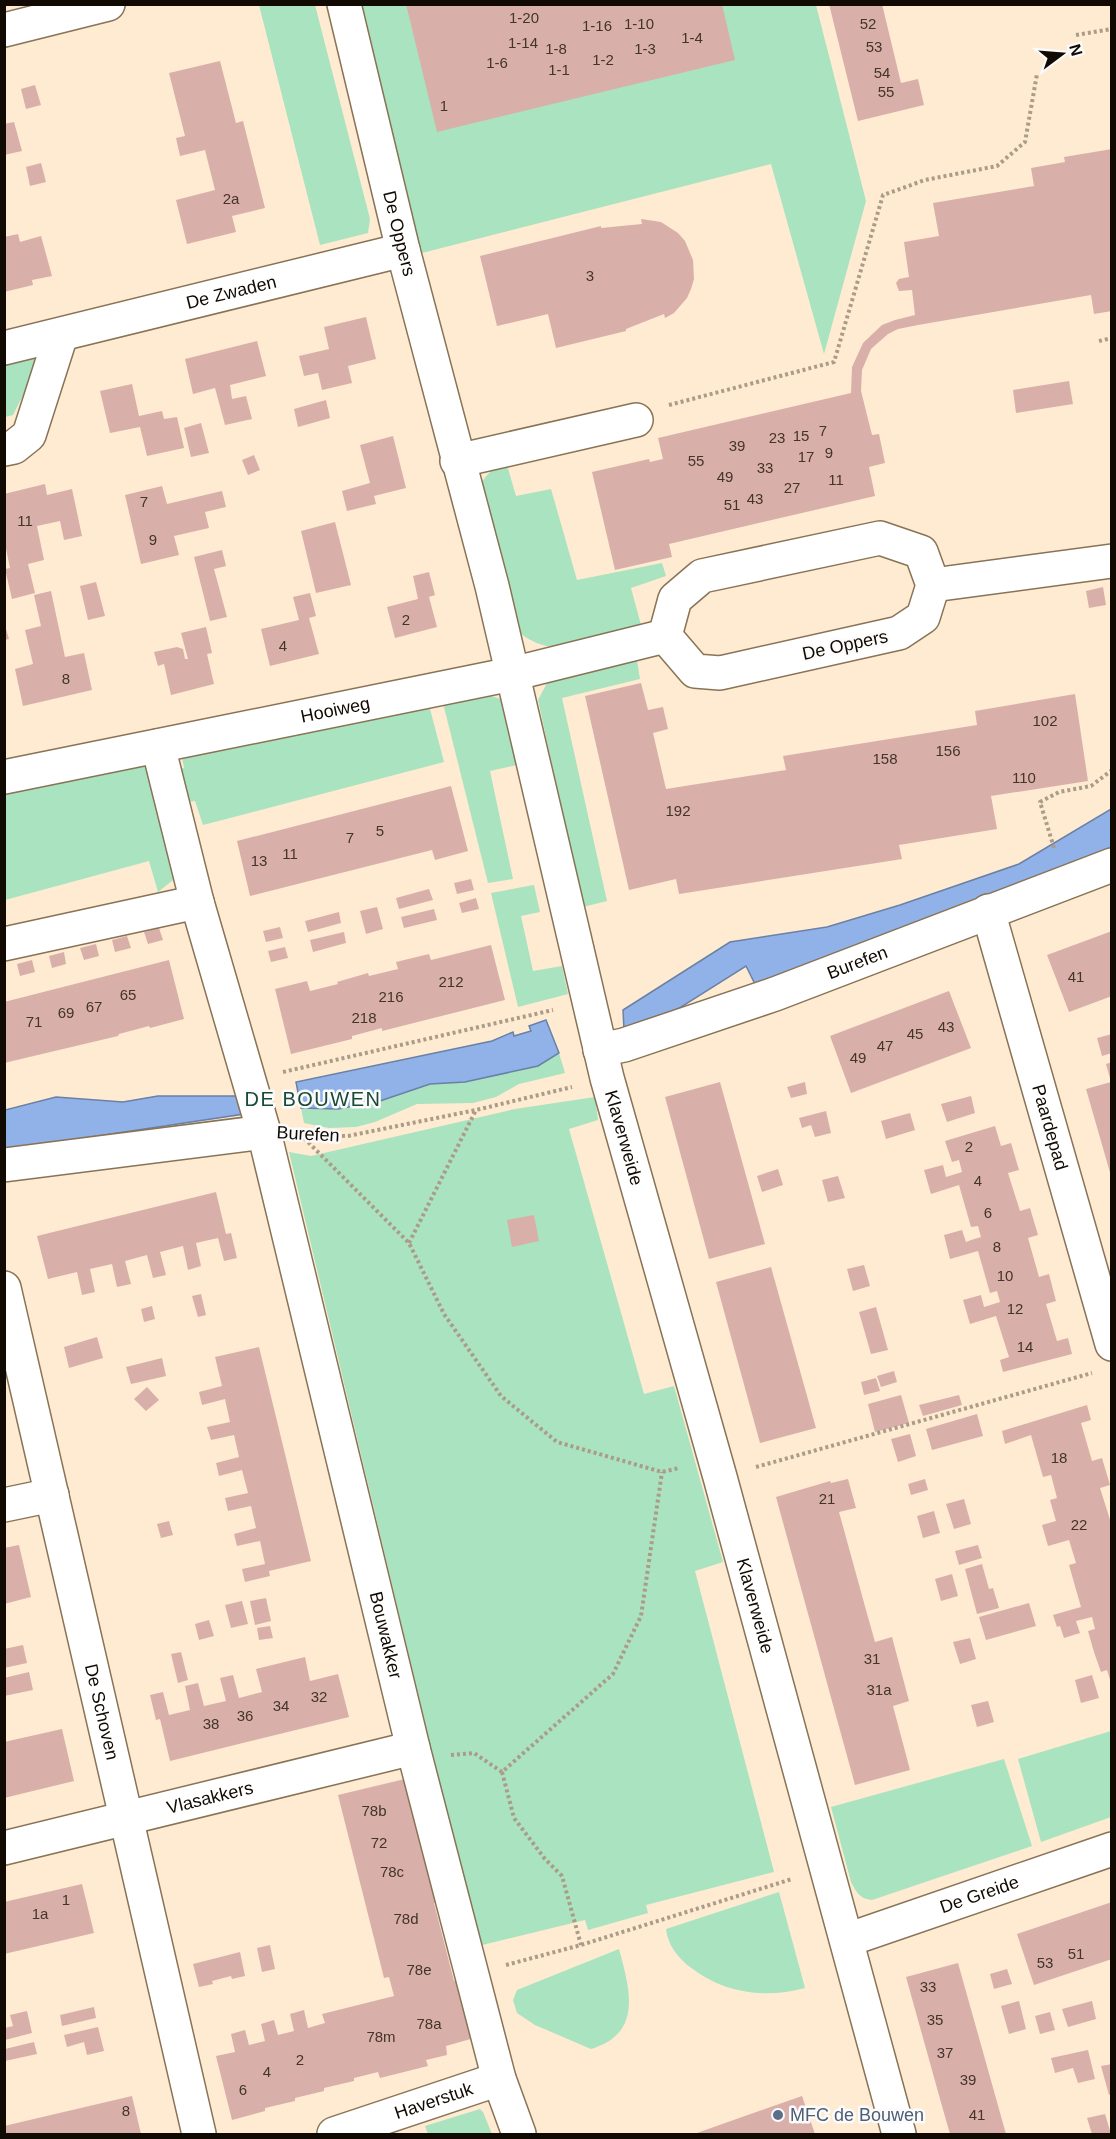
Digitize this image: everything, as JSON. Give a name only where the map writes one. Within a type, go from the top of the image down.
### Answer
[{"type":"street","points":[[4,30],[108,4]]},
{"type":"street","name":"De Oppers","points":[[344,4],[457,461],[492,585],[603,1064]]},
{"type":"street","name":"De Zwaden","points":[[4,348],[403,249]]},
{"type":"street","points":[[4,449],[14,447],[28,435],[61,335]]},
{"type":"street","points":[[457,461],[636,420]]},
{"type":"street","points":[[512,674],[665,636],[675,599],[702,576],[880,538],[921,552],[933,585],[1112,561]]},
{"type":"street","name":"De Oppers","points":[[665,636],[695,671],[720,673],[899,633],[923,616],[933,585]]},
{"type":"street","name":"Hooiweg","points":[[4,777],[512,674]]},
{"type":"street","points":[[158,746],[197,902],[264,1132]]},
{"type":"street","name":"Burefen","points":[[603,1064],[624,1045],[776,994],[1112,865]]},
{"type":"street","points":[[4,944],[197,902]]},
{"type":"street","name":"Paardepad","points":[[988,911],[1106,1357]]},
{"type":"street","name":"Klaverweide","points":[[603,1064],[718,1468],[899,2134]]},
{"type":"street","name":"Burefen","points":[[4,1166],[264,1132]]},
{"type":"street","name":"Bouwakker","points":[[264,1132],[415,1754],[499,2079],[519,2134]]},
{"type":"street","name":"De Schoven","points":[[4,1288],[199,2134]]},
{"type":"street","points":[[4,1505],[52,1495]]},
{"type":"street","name":"Vlasakkers","points":[[4,1848],[415,1754]]},
{"type":"street","name":"De Greide","points":[[847,1940],[1112,1849]]},
{"type":"street","name":"Haverstuk","points":[[334,2134],[499,2079]]},
{"type":"path","points":[[1076,35],[1112,29]]},
{"type":"path","points":[[636,420],[656,408],[834,362],[883,195],[925,180],[997,166],[1025,142],[1037,74]]},
{"type":"path","points":[[1099,341],[1112,338]]},
{"type":"path","points":[[1047,829],[1040,802],[1059,792],[1091,786],[1112,770]]},
{"type":"path","points":[[249,1080],[589,1002]]},
{"type":"path","name":"Burefen","points":[[264,1132],[348,1136],[476,1110],[603,1064]]},
{"type":"path","points":[[409,1243],[476,1110]]},
{"type":"path","points":[[302,1135],[409,1243],[444,1314],[501,1396],[557,1442],[662,1472],[718,1468],[1106,1357]]},
{"type":"path","points":[[502,1772],[614,1674],[641,1616],[662,1472]]},
{"type":"path","points":[[415,1754],[474,1753],[502,1772],[514,1818],[545,1859],[562,1876],[581,1946]]},
{"type":"path","points":[[472,1974],[581,1946],[827,1868]]},
{"type":"green space","points":[[259,5],[315,5],[370,219],[368,233],[320,245]]},
{"type":"green space","points":[[357,5],[816,5],[866,201],[824,354],[771,164],[422,253]]},
{"type":"green space","points":[[41,352],[43,356],[13,415],[5,417],[5,362]]},
{"type":"green space","points":[[507,465],[516,496],[551,489],[577,580],[662,563],[666,576],[631,588],[641,625],[555,647],[537,643],[521,634],[480,487],[490,472]]},
{"type":"green space","points":[[636,654],[640,679],[562,698],[607,901],[583,907],[538,700],[547,683]]},
{"type":"green space","points":[[488,695],[501,699],[507,705],[521,764],[490,771],[513,879],[488,883],[443,703]]},
{"type":"green space","points":[[429,705],[444,762],[203,825],[195,801],[187,802],[178,769],[184,768],[182,757]]},
{"type":"green space","points":[[143,763],[152,780],[177,877],[158,892],[149,861],[5,900],[5,792]]},
{"type":"green space","points":[[534,885],[540,912],[521,916],[533,971],[562,966],[568,994],[518,1007],[491,893]]},
{"type":"green space","points":[[559,1053],[565,1073],[519,1084],[496,1097],[473,1103],[417,1104],[375,1122],[356,1127],[329,1128],[304,1123],[301,1108],[338,1109],[380,1101],[430,1084],[465,1082],[538,1066]]},
{"type":"green space","points":[[595,1097],[598,1120],[569,1129],[644,1394],[674,1386],[723,1562],[695,1571],[774,1872],[646,1905],[648,1913],[588,1930],[585,1920],[478,1946],[289,1152],[311,1156],[515,1109]]},
{"type":"green space","points":[[1111,1731],[1111,1817],[1041,1842],[1018,1759]]},
{"type":"green space","points":[[1004,1759],[1032,1846],[872,1900],[859,1894],[851,1882],[831,1807]]},
{"type":"green space","points":[[779,1892],[805,1988],[759,1993],[730,1988],[716,1983],[690,1967],[677,1955],[671,1945],[666,1929]]},
{"type":"green space","points":[[619,1949],[627,1980],[629,2008],[626,2021],[619,2032],[608,2042],[591,2049],[535,2025],[517,2013],[513,2000],[517,1990]]},
{"type":"green space","points":[[480,2109],[492,2134],[428,2134],[425,2126]]},
{"type":"water","points":[[1111,809],[1111,849],[755,984],[746,966],[662,1019],[624,1030],[623,1010],[730,942],[827,927],[900,905],[1019,864]]},
{"type":"water","points":[[546,1020],[559,1053],[538,1066],[465,1082],[430,1084],[380,1101],[338,1109],[301,1108],[296,1082],[492,1041],[513,1032],[514,1036],[531,1031],[529,1026]]},
{"type":"water","points":[[158,1096],[236,1096],[242,1098],[244,1114],[5,1150],[5,1110],[56,1097],[123,1102]]},
{"type":"building","points":[[406,4],[722,4],[735,60],[437,132]]},
{"type":"building","points":[[829,4],[882,4],[901,83],[918,79],[924,105],[858,121]]},
{"type":"building","points":[[220,61],[236,123],[243,121],[265,208],[232,216],[236,232],[187,244],[176,200],[215,190],[205,150],[180,156],[176,138],[185,136],[169,73]]},
{"type":"building","points":[[35,85],[41,105],[26,109],[21,89]]},
{"type":"building","points":[[14,122],[22,151],[4,155],[4,124]]},
{"type":"building","points":[[1112,149],[1112,311],[1094,314],[1091,295],[918,325],[898,329],[888,334],[871,349],[862,370],[861,391],[872,435],[879,434],[885,463],[869,467],[875,496],[669,544],[672,557],[615,570],[592,472],[649,459],[650,462],[663,459],[658,438],[851,393],[852,367],[863,343],[882,325],[915,315],[912,290],[899,291],[896,283],[899,279],[909,277],[904,242],[939,236],[933,203],[1034,186],[1031,168],[1065,162],[1064,157]]},
{"type":"building","points":[[41,163],[46,182],[30,186],[26,167]]},
{"type":"building","points":[[641,219],[661,222],[678,233],[685,241],[693,260],[694,279],[691,289],[687,298],[674,313],[665,318],[664,314],[626,329],[626,331],[556,348],[548,314],[497,326],[480,256],[601,226],[601,228],[642,224]]},
{"type":"building","points":[[18,234],[20,242],[41,236],[52,276],[32,280],[33,285],[4,292],[4,237]]},
{"type":"building","points":[[366,317],[376,359],[348,366],[352,383],[322,390],[318,373],[304,376],[299,356],[329,349],[324,327]]},
{"type":"building","points":[[257,341],[266,376],[230,385],[232,399],[246,396],[252,419],[225,425],[215,388],[193,394],[185,359]]},
{"type":"building","points":[[1069,381],[1073,404],[1016,413],[1013,390]]},
{"type":"building","points":[[132,384],[139,416],[162,411],[164,419],[177,417],[184,448],[147,456],[140,427],[110,433],[100,391]]},
{"type":"building","points":[[326,400],[330,418],[298,427],[294,409]]},
{"type":"building","points":[[201,423],[209,453],[191,457],[184,428]]},
{"type":"building","points":[[393,436],[406,488],[374,496],[376,504],[347,511],[342,491],[370,483],[360,445]]},
{"type":"building","points":[[254,455],[260,470],[248,475],[242,460]]},
{"type":"building","points":[[45,484],[47,495],[72,489],[82,536],[64,540],[60,521],[37,526],[44,560],[28,564],[35,593],[12,599],[5,569],[10,568],[4,539],[4,494]]},
{"type":"building","points":[[162,486],[167,504],[222,491],[226,507],[205,512],[209,528],[174,536],[179,555],[141,564],[125,495]]},
{"type":"building","points":[[335,522],[351,585],[316,593],[301,531]]},
{"type":"building","points":[[222,550],[226,566],[214,569],[227,617],[210,621],[194,557]]},
{"type":"building","points":[[429,572],[435,595],[429,597],[437,627],[395,638],[387,607],[418,599],[413,576]]},
{"type":"building","points":[[96,582],[105,616],[88,620],[80,586]]},
{"type":"building","points":[[1103,587],[1106,605],[1089,608],[1086,591]]},
{"type":"building","points":[[51,591],[65,657],[84,653],[92,690],[23,706],[15,669],[33,664],[25,630],[41,626],[34,595]]},
{"type":"building","points":[[310,593],[316,616],[309,618],[319,654],[270,666],[261,629],[299,620],[293,597]]},
{"type":"building","points":[[4,622],[9,639],[4,640]]},
{"type":"building","points":[[206,627],[212,653],[207,654],[214,684],[171,695],[164,664],[158,666],[154,652],[177,647],[183,649],[185,659],[188,659],[181,633]]},
{"type":"building","points":[[641,683],[648,710],[663,707],[668,729],[653,733],[666,789],[786,770],[783,756],[977,725],[975,711],[1075,694],[1088,781],[991,796],[997,829],[899,845],[902,859],[679,894],[676,879],[629,890],[585,696]]},
{"type":"building","points":[[451,786],[468,851],[435,860],[432,850],[250,896],[237,841]]},
{"type":"building","points":[[471,879],[474,890],[457,894],[454,883]]},
{"type":"building","points":[[429,889],[433,900],[399,909],[396,898]]},
{"type":"building","points":[[476,898],[479,909],[462,913],[459,903]]},
{"type":"building","points":[[377,907],[383,929],[366,934],[360,911]]},
{"type":"building","points":[[434,909],[437,920],[404,928],[401,917]]},
{"type":"building","points":[[339,912],[341,923],[308,932],[305,921]]},
{"type":"building","points":[[280,927],[283,938],[266,942],[263,931]]},
{"type":"building","points":[[159,928],[163,940],[148,944],[144,932]]},
{"type":"building","points":[[1112,931],[1112,996],[1069,1012],[1047,955]]},
{"type":"building","points":[[344,932],[346,943],[313,952],[310,940]]},
{"type":"building","points":[[127,936],[131,948],[115,952],[112,940]]},
{"type":"building","points":[[96,944],[99,956],[84,960],[80,948]]},
{"type":"building","points":[[491,945],[505,1000],[382,1031],[382,1028],[352,1036],[352,1039],[291,1054],[275,989],[307,981],[310,991],[368,973],[369,976],[398,969],[396,962],[429,954],[431,960]]},
{"type":"building","points":[[285,947],[288,958],[271,962],[268,951]]},
{"type":"building","points":[[64,952],[66,964],[52,968],[49,956]]},
{"type":"building","points":[[32,960],[35,972],[20,976],[17,964]]},
{"type":"building","points":[[169,960],[184,1019],[4,1063],[4,1002]]},
{"type":"building","points":[[949,991],[971,1048],[851,1093],[830,1036]]},
{"type":"building","points":[[1112,1034],[1112,1053],[1102,1056],[1097,1038]]},
{"type":"building","points":[[1112,1062],[1111,1176],[1086,1089],[1111,1082],[1106,1064]]},
{"type":"building","points":[[720,1082],[765,1244],[709,1259],[665,1097]]},
{"type":"building","points":[[805,1082],[807,1094],[791,1098],[787,1087]]},
{"type":"building","points":[[971,1096],[975,1113],[947,1122],[941,1104]]},
{"type":"building","points":[[826,1111],[831,1133],[815,1137],[811,1125],[802,1128],[799,1118]]},
{"type":"building","points":[[910,1113],[915,1130],[886,1139],[881,1121]]},
{"type":"building","points":[[995,1126],[1001,1146],[1011,1143],[1019,1170],[1008,1173],[1020,1211],[1030,1208],[1038,1235],[1028,1238],[1039,1277],[1049,1274],[1056,1301],[1046,1304],[1057,1341],[1068,1338],[1072,1354],[1003,1372],[1000,1360],[1009,1357],[996,1316],[970,1324],[963,1300],[981,1295],[984,1307],[1000,1302],[997,1291],[990,1293],[978,1251],[950,1259],[944,1235],[962,1230],[966,1242],[981,1237],[978,1226],[971,1227],[959,1185],[931,1194],[924,1170],[943,1165],[946,1177],[962,1172],[959,1160],[952,1162],[945,1141]]},
{"type":"building","points":[[778,1169],[783,1185],[762,1192],[757,1176]]},
{"type":"building","points":[[838,1176],[845,1198],[828,1202],[822,1180]]},
{"type":"building","points":[[216,1192],[226,1234],[231,1233],[237,1258],[224,1261],[218,1238],[196,1243],[201,1266],[188,1270],[183,1246],[160,1252],[166,1275],[153,1278],[147,1255],[125,1261],[131,1284],[117,1287],[112,1264],[90,1269],[95,1292],[82,1295],[77,1272],[48,1279],[37,1236]]},
{"type":"building","points":[[534,1215],[539,1241],[512,1247],[507,1220]]},
{"type":"building","points":[[864,1265],[870,1286],[853,1291],[847,1269]]},
{"type":"building","points":[[771,1267],[816,1428],[760,1443],[716,1282]]},
{"type":"building","points":[[201,1294],[206,1315],[198,1317],[192,1296]]},
{"type":"building","points":[[152,1306],[155,1319],[144,1322],[141,1309]]},
{"type":"building","points":[[876,1307],[888,1350],[871,1354],[859,1312]]},
{"type":"building","points":[[97,1337],[103,1358],[69,1368],[64,1347]]},
{"type":"building","points":[[259,1347],[311,1561],[269,1571],[270,1576],[245,1582],[242,1569],[265,1564],[260,1541],[237,1546],[234,1534],[256,1528],[251,1506],[228,1511],[225,1498],[248,1493],[242,1470],[219,1476],[216,1463],[239,1457],[234,1435],[211,1440],[207,1427],[230,1422],[225,1399],[202,1405],[199,1392],[222,1386],[215,1357]]},
{"type":"building","points":[[162,1358],[166,1376],[131,1384],[126,1367]]},
{"type":"building","points":[[894,1371],[897,1382],[881,1387],[877,1376]]},
{"type":"building","points":[[876,1378],[880,1391],[864,1395],[861,1382]]},
{"type":"building","points":[[147,1387],[159,1400],[146,1411],[134,1399]]},
{"type":"building","points":[[901,1395],[909,1423],[875,1432],[868,1404]]},
{"type":"building","points":[[959,1395],[962,1405],[923,1416],[919,1405]]},
{"type":"building","points":[[1087,1405],[1091,1420],[1081,1423],[1092,1461],[1102,1458],[1110,1485],[1100,1488],[1112,1526],[1111,1683],[1107,1670],[1101,1672],[1094,1652],[1088,1631],[1095,1629],[1092,1617],[1076,1621],[1080,1633],[1064,1638],[1053,1615],[1081,1607],[1069,1565],[1076,1563],[1069,1540],[1048,1546],[1042,1525],[1056,1521],[1050,1500],[1057,1498],[1051,1475],[1043,1477],[1031,1435],[1005,1444],[1002,1431]]},
{"type":"building","points":[[977,1414],[983,1436],[932,1450],[926,1429]]},
{"type":"building","points":[[910,1434],[916,1456],[898,1462],[891,1439]]},
{"type":"building","points":[[848,1479],[856,1508],[839,1512],[875,1642],[892,1637],[909,1701],[893,1706],[910,1770],[855,1785],[776,1497],[830,1481],[831,1483]]},
{"type":"building","points":[[925,1479],[928,1490],[911,1495],[908,1484]]},
{"type":"building","points":[[964,1499],[971,1524],[954,1529],[946,1504]]},
{"type":"building","points":[[934,1511],[940,1533],[923,1538],[917,1516]]},
{"type":"building","points":[[169,1521],[173,1535],[161,1538],[157,1524]]},
{"type":"building","points":[[19,1545],[31,1597],[4,1604],[4,1548]]},
{"type":"building","points":[[978,1545],[982,1558],[959,1565],[955,1551]]},
{"type":"building","points":[[982,1564],[989,1589],[993,1588],[999,1608],[977,1614],[965,1569]]},
{"type":"building","points":[[952,1574],[958,1596],[941,1601],[935,1579]]},
{"type":"building","points":[[266,1598],[271,1621],[255,1625],[250,1601]]},
{"type":"building","points":[[242,1601],[248,1624],[231,1628],[225,1605]]},
{"type":"building","points":[[1029,1603],[1036,1626],[986,1640],[979,1617]]},
{"type":"building","points":[[209,1620],[214,1636],[199,1640],[195,1624]]},
{"type":"building","points":[[270,1626],[273,1638],[259,1640],[257,1628]]},
{"type":"building","points":[[970,1638],[976,1659],[960,1664],[953,1642]]},
{"type":"building","points":[[23,1645],[27,1663],[4,1668],[4,1649]]},
{"type":"building","points":[[181,1652],[188,1680],[178,1683],[171,1654]]},
{"type":"building","points":[[305,1657],[310,1681],[338,1674],[349,1717],[170,1761],[160,1719],[156,1720],[150,1695],[163,1692],[169,1715],[190,1710],[185,1686],[198,1683],[204,1706],[226,1701],[220,1678],[233,1675],[239,1698],[262,1692],[256,1669]]},
{"type":"building","points":[[29,1672],[33,1690],[4,1696],[4,1678]]},
{"type":"building","points":[[1092,1675],[1099,1698],[1081,1703],[1075,1680]]},
{"type":"building","points":[[988,1701],[994,1722],[977,1727],[971,1705]]},
{"type":"building","points":[[62,1729],[74,1781],[4,1798],[4,1742]]},
{"type":"building","points":[[409,1778],[440,1902],[434,1903],[454,1981],[459,1980],[474,2038],[446,2046],[447,2055],[426,2060],[428,2066],[380,2078],[378,2072],[354,2078],[354,2081],[324,2088],[324,2091],[295,2098],[295,2101],[265,2108],[265,2111],[232,2120],[216,2056],[235,2052],[231,2034],[245,2030],[249,2045],[265,2041],[261,2024],[274,2020],[278,2035],[294,2031],[290,2014],[304,2010],[308,2028],[325,2023],[322,2014],[394,1996],[389,1977],[384,1978],[338,1795]]},
{"type":"building","points":[[82,1884],[94,1933],[4,1954],[4,1902]]},
{"type":"building","points":[[1112,1902],[1112,1959],[1034,1985],[1017,1934]]},
{"type":"building","points":[[270,1945],[275,1969],[262,1972],[257,1948]]},
{"type":"building","points":[[240,1952],[245,1976],[232,1979],[231,1976],[199,1987],[193,1964]]},
{"type":"building","points":[[958,1963],[1006,2134],[950,2134],[942,2106],[906,1977]]},
{"type":"building","points":[[1007,1969],[1012,1984],[994,1989],[990,1974]]},
{"type":"building","points":[[1019,2001],[1026,2029],[1009,2034],[1001,2006]]},
{"type":"building","points":[[1092,2001],[1096,2019],[1068,2027],[1062,2009]]},
{"type":"building","points":[[94,2007],[96,2018],[62,2026],[60,2015]]},
{"type":"building","points":[[27,2011],[32,2033],[5,2040],[5,2028],[13,2026],[10,2015]]},
{"type":"building","points":[[1050,2012],[1055,2030],[1040,2034],[1035,2016]]},
{"type":"building","points":[[98,2027],[104,2051],[87,2055],[84,2042],[67,2047],[64,2035]]},
{"type":"building","points":[[34,2042],[37,2054],[5,2061],[5,2049]]},
{"type":"building","points":[[1088,2050],[1095,2079],[1078,2083],[1073,2068],[1055,2073],[1051,2058]]},
{"type":"building","points":[[1112,2064],[1112,2094],[1109,2095],[1101,2066]]},
{"type":"building","points":[[132,2096],[141,2134],[4,2134],[4,2126]]},
{"type":"building","name":"MFC de Bouwen","points":[[802,2096],[815,2134],[694,2134]]},
{"type":"building","points":[[1105,2114],[1111,2134],[1092,2134],[1087,2118]]},
{"type":"place","name":"MFC de Bouwen","points":[[778,2115]]},
{"type":"district","name":"DE BOUWEN","points":[[313,1099]]}]
